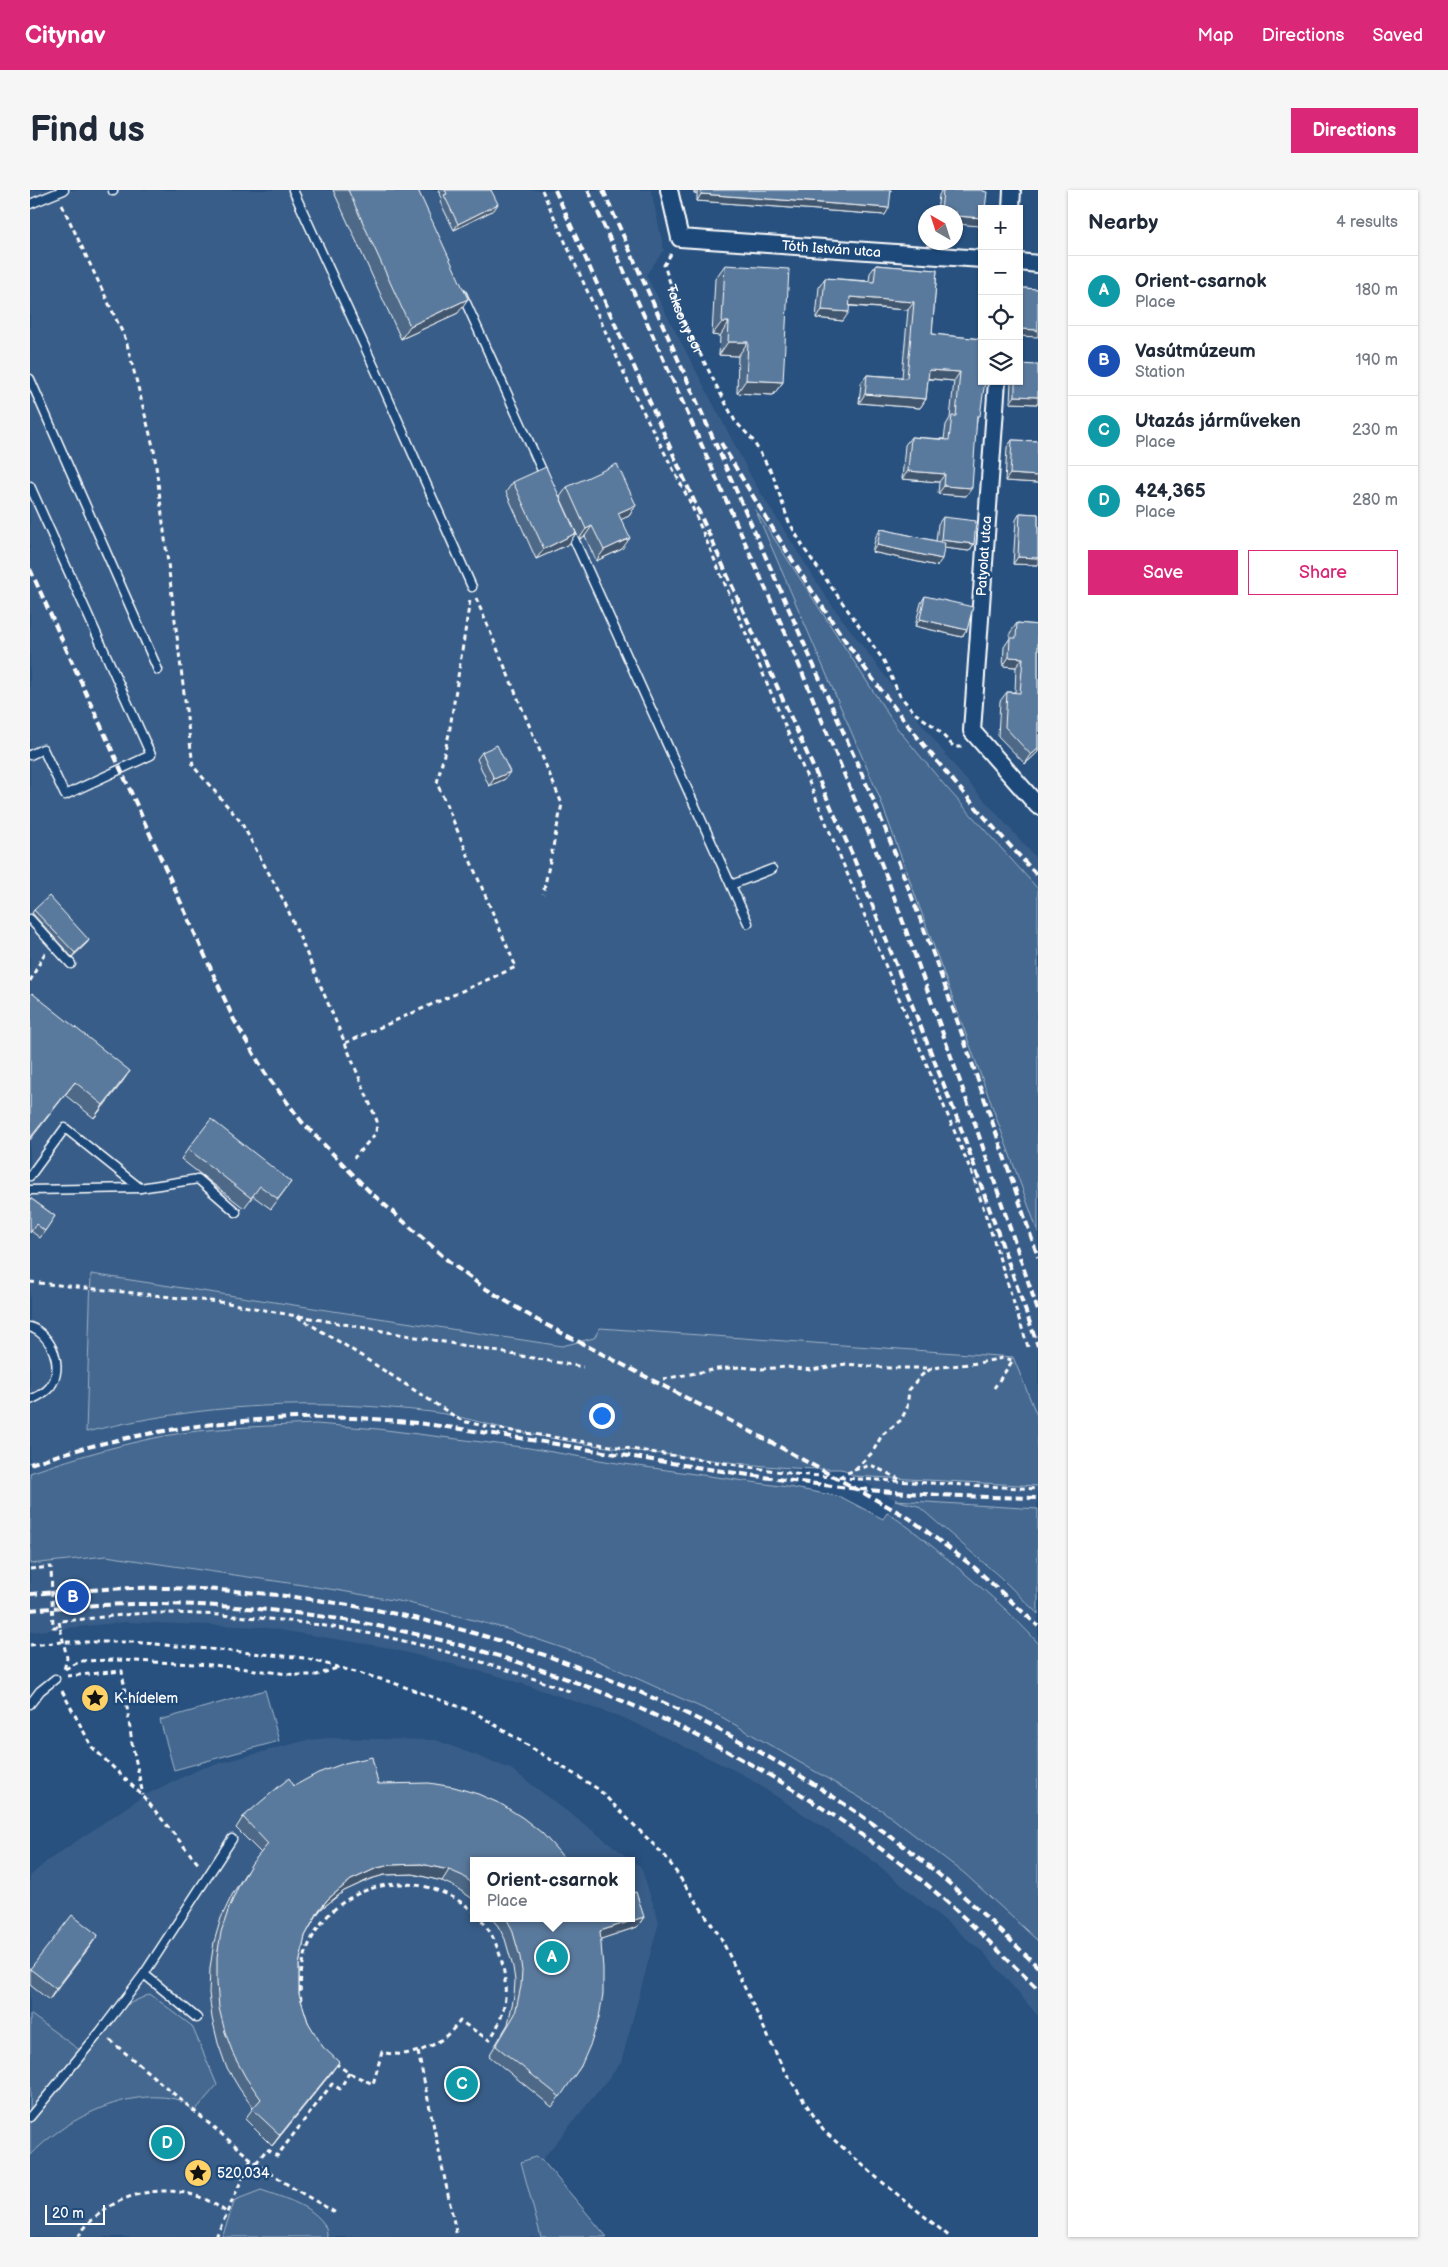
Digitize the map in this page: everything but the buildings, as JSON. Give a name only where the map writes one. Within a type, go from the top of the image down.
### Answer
[{"type":"street","points":[[669,190],[680,238]]},
{"type":"street","points":[[1011,205],[1012,190]]},
{"type":"street","name":"Tóth István utca","points":[[680,238],[978,259]]},
{"type":"street","points":[[1023,262],[1038,264]]},
{"type":"street","name":"Patyolat utca","points":[[986,746],[972,731],[997,385]]},
{"type":"street","points":[[986,746],[1038,806]]},
{"type":"lane","points":[[293,190],[382,382],[472,587]]},
{"type":"lane","points":[[30,204],[60,192]]},
{"type":"lane","points":[[459,289],[550,487]]},
{"type":"lane","points":[[30,379],[158,670]]},
{"type":"lane","points":[[30,486],[150,755],[65,795],[44,749],[30,755]]},
{"type":"lane","points":[[566,523],[748,923]]},
{"type":"lane","points":[[731,885],[772,869]]},
{"type":"lane","points":[[30,919],[71,964]]},
{"type":"lane","points":[[30,1176],[65,1128],[140,1188]]},
{"type":"lane","points":[[30,1190],[140,1188],[198,1179],[236,1212]]},
{"type":"lane","points":[[30,1327],[40,1332],[50,1343],[56,1362],[50,1387],[30,1400]]},
{"type":"lane","points":[[30,1704],[56,1675]]},
{"type":"lane","points":[[30,2117],[100,2032],[144,1974],[232,1840]]},
{"type":"lane","points":[[144,1974],[197,2018]]},
{"type":"path","points":[[542,190],[628,382],[690,502],[817,801],[973,1176],[1029,1350]]},
{"type":"path","points":[[60,192],[126,340],[154,450],[193,766],[241,822],[285,903],[345,1042],[377,1121],[376,1133],[354,1158]]},
{"type":"path","name":"Taksony sor","points":[[680,238],[664,265],[683,320],[735,421],[752,439],[773,475],[788,520],[805,550],[884,661],[900,696],[916,714],[935,727],[954,747],[986,746]]},
{"type":"path","points":[[472,587],[562,804],[544,894]]},
{"type":"path","points":[[345,1042],[516,967],[438,783],[449,734],[472,587]]},
{"type":"path","points":[[30,981],[51,943]]},
{"type":"path","points":[[30,1282],[228,1303],[584,1368]]},
{"type":"path","points":[[296,1316],[462,1421],[493,1428],[795,1474],[1038,1489]]},
{"type":"path","points":[[663,1379],[740,1367],[761,1369],[787,1367],[811,1370],[846,1364],[888,1368],[932,1368],[978,1364],[1003,1358],[1013,1360],[994,1388]]},
{"type":"path","points":[[854,1470],[872,1453],[882,1435],[901,1420],[907,1408],[909,1390],[922,1375],[932,1368]]},
{"type":"path","points":[[839,1477],[854,1470],[871,1466],[904,1482]]},
{"type":"path","points":[[30,1569],[51,1567],[54,1627],[60,1627]]},
{"type":"path","points":[[143,1796],[132,1743],[122,1671],[64,1676],[67,1658],[59,1621],[167,1613],[290,1622],[350,1630],[419,1644],[500,1666],[572,1692]]},
{"type":"path","points":[[30,1645],[63,1642],[133,1642],[214,1648],[305,1658],[391,1682],[474,1712],[598,1789],[666,1857],[721,1938],[784,2070],[823,2130],[876,2177],[950,2237]]},
{"type":"path","points":[[208,1876],[143,1796],[92,1747],[56,1675],[81,1661],[117,1660],[213,1666],[297,1675],[317,1675],[338,1667]]},
{"type":"path","points":[[303,2009],[301,1976],[306,1950],[324,1921],[337,1906],[348,1899],[386,1884],[412,1884],[439,1889],[470,1909]]},
{"type":"path","points":[[330,2058],[349,2073],[373,2084],[382,2052],[396,2055],[418,2052],[442,2039],[460,2021],[489,2040],[499,2022],[505,1995],[504,1968],[496,1943],[483,1922]]},
{"type":"path","points":[[100,2032],[256,2163],[338,2214]]},
{"type":"path","points":[[418,2052],[457,2237]]},
{"type":"path","points":[[256,2163],[268,2149],[277,2156],[332,2084],[340,2089],[349,2073]]},
{"type":"path","points":[[216,2237],[251,2159]]},
{"type":"path","points":[[78,2237],[87,2225],[106,2208],[140,2193],[165,2190],[184,2193],[202,2198],[227,2213]]},
{"type":"shaded area","points":[[30,190],[651,190],[664,250],[646,275],[754,482],[828,600],[900,696],[961,774],[1038,860],[1038,889],[946,787],[897,728],[756,513],[879,796],[1038,1232],[1038,1418],[1013,1357],[600,1328],[595,1338],[562,1346],[91,1274],[86,1432],[175,1413],[216,1409],[314,1404],[377,1407],[434,1413],[526,1433],[618,1449],[796,1470],[794,1488],[617,1463],[529,1448],[316,1424],[255,1426],[181,1433],[62,1462],[30,1473]]},
{"type":"shaded area","points":[[755,509],[897,728],[946,787],[1038,889],[1038,1232],[879,796]]},
{"type":"shaded area","points":[[91,1274],[562,1346],[594,1338],[600,1328],[1013,1357],[1038,1418],[1038,1486],[853,1476],[840,1469],[785,1468],[713,1460],[567,1441],[431,1412],[344,1405],[258,1406],[215,1410],[172,1415],[86,1432]]},
{"type":"shaded area","points":[[316,1424],[378,1429],[529,1448],[617,1463],[794,1488],[841,1497],[883,1519],[887,1513],[904,1524],[985,1591],[1018,1621],[1038,1643],[1038,1941],[964,1873],[883,1811],[720,1716],[592,1658],[507,1629],[409,1603],[336,1590],[106,1556],[30,1564],[30,1473],[105,1450],[182,1433],[232,1428]]},
{"type":"shaded area","points":[[853,1476],[1038,1486],[1037,1509],[898,1500],[918,1506],[1030,1605],[1038,1614],[1038,1643],[1019,1621],[990,1595],[905,1524],[887,1513],[895,1500]]},
{"type":"shaded area","points":[[895,1500],[1038,1509],[1038,1614],[1001,1578],[918,1506]]},
{"type":"shaded area","points":[[106,1556],[336,1590],[409,1603],[507,1629],[592,1658],[720,1716],[883,1811],[964,1873],[1027,1929],[1038,1941],[1038,2016],[984,1953],[867,1856],[742,1774],[624,1718],[502,1677],[384,1647],[261,1627],[125,1622],[30,1632],[30,1564]]},
{"type":"shaded area","points":[[265,1690],[279,1741],[174,1770],[160,1720]]},
{"type":"shaded area","points":[[328,1738],[436,1740],[511,1769],[628,1857],[470,1857],[470,1922],[635,1922],[635,1862],[641,1867],[659,1922],[621,2063],[542,2160],[535,2157],[521,2163],[541,2237],[30,2237],[30,1876],[47,1861],[143,1796],[202,1768],[307,1740]]},
{"type":"shaded area","points":[[150,1994],[192,2026],[217,2085],[194,2112],[179,2100],[160,2097],[139,2098],[98,2109],[60,2130],[30,2156],[30,2122],[122,2007]]},
{"type":"shaded area","points":[[30,2014],[81,2051],[30,2112]]},
{"type":"shaded area","points":[[535,2157],[542,2160],[607,2237],[541,2237],[521,2162]]},
{"type":"shaded area","points":[[261,2190],[291,2201],[312,2212],[326,2228],[327,2237],[222,2237],[235,2200]]},
{"type":"railway","points":[[555,190],[852,854],[959,1123],[1038,1346]]},
{"type":"railway","points":[[588,190],[792,648],[888,880],[973,1118],[1038,1311]]},
{"type":"railway","points":[[603,190],[873,799],[896,855],[939,969],[1038,1257]]},
{"type":"railway","points":[[721,443],[810,588],[864,668],[935,759],[1038,876]]},
{"type":"railway","points":[[30,569],[234,1020],[265,1073],[302,1122],[369,1191],[453,1265],[483,1287],[537,1320],[767,1440],[909,1518],[975,1568],[1038,1626]]},
{"type":"railway","points":[[30,1464],[109,1442],[189,1427],[271,1419],[353,1418],[417,1423],[461,1429],[824,1485],[877,1491],[1038,1498]]},
{"type":"railway","points":[[30,1594],[147,1588],[266,1594],[366,1608],[464,1630],[560,1661],[654,1698],[744,1743],[831,1795],[930,1867],[1038,1967]]},
{"type":"railway","points":[[30,1610],[149,1604],[266,1610],[382,1627],[495,1655],[605,1694],[712,1743],[813,1802],[927,1885],[1038,1989]]},
{"type":"place","name":"Vasútmúzeum","points":[[73,1597]]},
{"type":"place","name":"K-hídelem","points":[[95,1698]]},
{"type":"place","name":"Orient-csarnok","points":[[552,1957]]},
{"type":"place","name":"Utazás járműveken","points":[[462,2084]]},
{"type":"place","name":"424,365","points":[[167,2143]]},
{"type":"place","name":"520.034","points":[[198,2173]]}]
